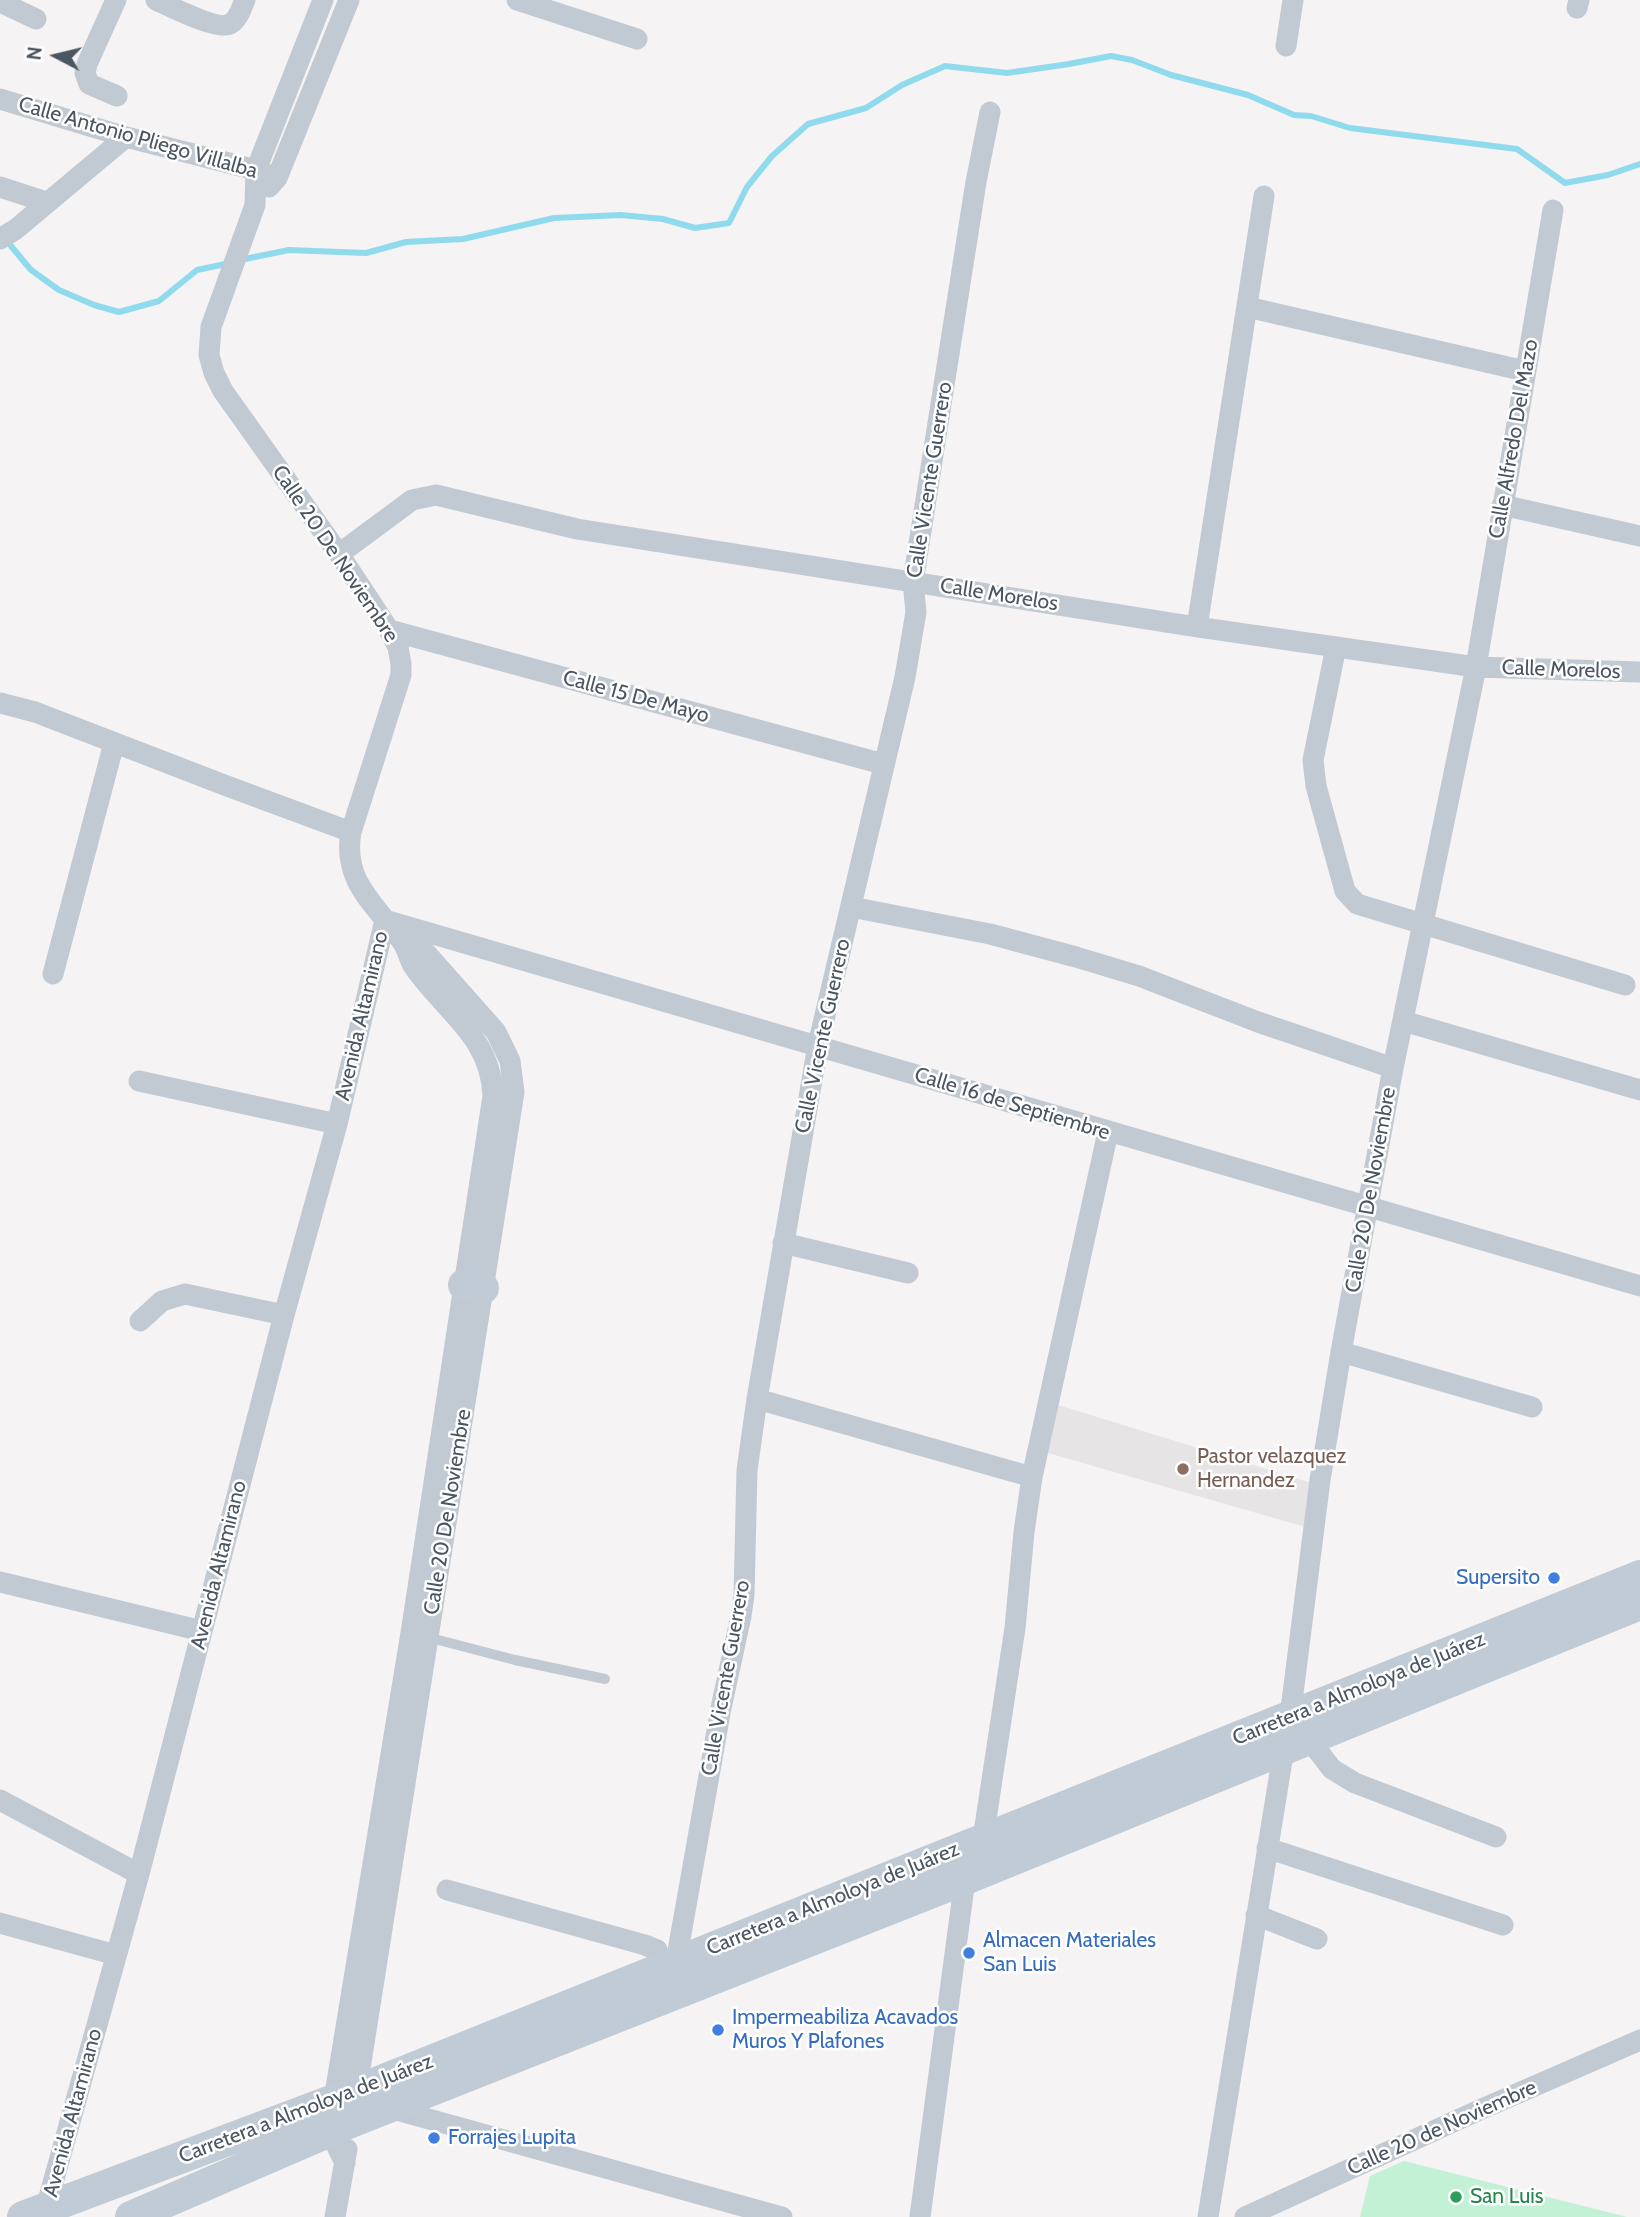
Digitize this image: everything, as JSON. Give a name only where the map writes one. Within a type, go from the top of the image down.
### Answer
[{"type":"main road","name":"Carretera a Almoloya de Juárez","points":[[35,2212],[343,2111],[389,2108],[965,1879],[1506,1644],[1640,1576]]},
{"type":"main road","name":"Carretera a Almoloya de Juárez","points":[[1506,1644],[1640,1604]]},
{"type":"main road","name":"Carretera a Almoloya de Juárez","points":[[131,2217],[343,2111],[667,1966],[984,1839],[1294,1735]]},
{"type":"street","points":[[116,0],[85,73],[89,84],[117,96]]},
{"type":"street","points":[[156,0],[223,26],[233,22],[245,0]]},
{"type":"street","name":"Calle 20 De Noviembre","points":[[323,0],[256,170],[255,205],[219,303],[209,339],[209,355],[223,391],[339,554],[398,647],[401,675],[351,832],[349,844],[353,873],[367,898],[405,945],[413,965],[479,1044],[492,1078],[493,1096],[473,1287],[343,2111],[345,2164],[335,2217]]},
{"type":"street","name":"Calle 20 De Noviembre","points":[[255,205],[276,178],[349,0]]},
{"type":"street","points":[[517,0],[637,39]]},
{"type":"street","points":[[1286,46],[1293,0]]},
{"type":"street","points":[[0,2],[36,19]]},
{"type":"street","name":"Calle Antonio Pliego Villalba","points":[[0,99],[125,137],[256,170],[276,178]]},
{"type":"street","name":"Calle Vicente Guerrero","points":[[667,1966],[743,1605],[747,1470],[818,1045],[905,677],[916,612],[913,582],[976,182],[990,112]]},
{"type":"street","points":[[8,234],[125,137]]},
{"type":"street","points":[[0,187],[46,202]]},
{"type":"street","points":[[1197,627],[1264,196]]},
{"type":"street","name":"Calle Alfredo Del Mazo","points":[[1476,667],[1553,210]]},
{"type":"street","points":[[1247,307],[1525,371]]},
{"type":"street","name":"Calle Morelos","points":[[339,554],[412,499],[436,495],[577,529],[1197,627],[1476,667],[1640,673]]},
{"type":"street","points":[[1502,505],[1640,536]]},
{"type":"street","name":"Calle 15 De Mayo","points":[[389,630],[883,765]]},
{"type":"street","points":[[1336,647],[1313,760],[1316,786],[1345,891],[1357,904],[1625,985]]},
{"type":"street","name":"Calle 20 De Noviembre","points":[[1208,2217],[1267,1849],[1294,1735],[1320,1480],[1342,1352],[1393,1068],[1476,667]]},
{"type":"street","points":[[0,703],[35,712],[351,832]]},
{"type":"street","points":[[53,974],[114,743]]},
{"type":"street","points":[[851,907],[990,934],[1076,957],[1139,976],[1258,1022],[1393,1068]]},
{"type":"street","name":"Calle 16 de Septiembre","points":[[385,920],[1640,1286]]},
{"type":"street","name":"Avenida Altamirano","points":[[35,2212],[139,1874],[284,1315],[337,1124],[385,920]]},
{"type":"street","points":[[1403,1021],[1640,1090]]},
{"type":"street","points":[[139,1081],[337,1124]]},
{"type":"street","points":[[984,1839],[1015,1628],[1032,1477],[1108,1132]]},
{"type":"street","points":[[783,1243],[908,1273]]},
{"type":"street","points":[[140,1321],[162,1301],[185,1294],[284,1315]]},
{"type":"street","points":[[1342,1352],[1532,1407]]},
{"type":"street","points":[[757,1399],[1032,1477]]},
{"type":"street","points":[[0,1582],[202,1631]]},
{"type":"street","points":[[1294,1735],[1332,1769],[1355,1783],[1496,1837]]},
{"type":"street","points":[[0,1800],[139,1874]]},
{"type":"street","points":[[1267,1849],[1503,1925]]},
{"type":"street","points":[[920,2217],[965,1879]]},
{"type":"street","points":[[447,1889],[645,1945],[657,1950],[667,1966]]},
{"type":"street","points":[[1256,1915],[1317,1939]]},
{"type":"street","points":[[0,1923],[116,1955]]},
{"type":"street","name":"Calle 20 de Noviembre","points":[[1245,2217],[1640,2040]]},
{"type":"street","points":[[389,2108],[782,2217]]},
{"type":"lane","points":[[420,1635],[515,1660],[605,1679]]},
{"type":"shaded area","name":"Pastor velazquez Hernandez","points":[[1058,1405],[1315,1484],[1309,1528],[1048,1453]]},
{"type":"green space","name":"San Luis","points":[[1404,2161],[1627,2217],[1360,2217],[1370,2176]]},
{"type":"waterway","points":[[240,260],[289,250],[366,253],[406,242],[463,239],[554,218],[621,215],[663,219],[695,228],[729,223],[747,187],[772,156],[808,124],[866,108],[902,85],[945,66],[1007,73],[1111,56],[1248,95],[1294,115],[1311,116],[1350,128],[1517,149],[1565,183],[1608,175],[1640,164]]},
{"type":"waterway","points":[[6,240],[31,270],[59,290],[119,312],[159,301],[197,270],[230,263]]},
{"type":"place","name":"Pastor velazquez Hernandez","points":[[1183,1469]]},
{"type":"place","name":"Supersito","points":[[1554,1578]]},
{"type":"place","name":"Almacen Materiales San Luis","points":[[969,1953]]},
{"type":"place","name":"Impermeabiliza Acavados Muros Y Plafones","points":[[718,2030]]},
{"type":"place","name":"Forrajes Lupita","points":[[434,2138]]},
{"type":"place","name":"San Luis","points":[[1456,2197]]}]
